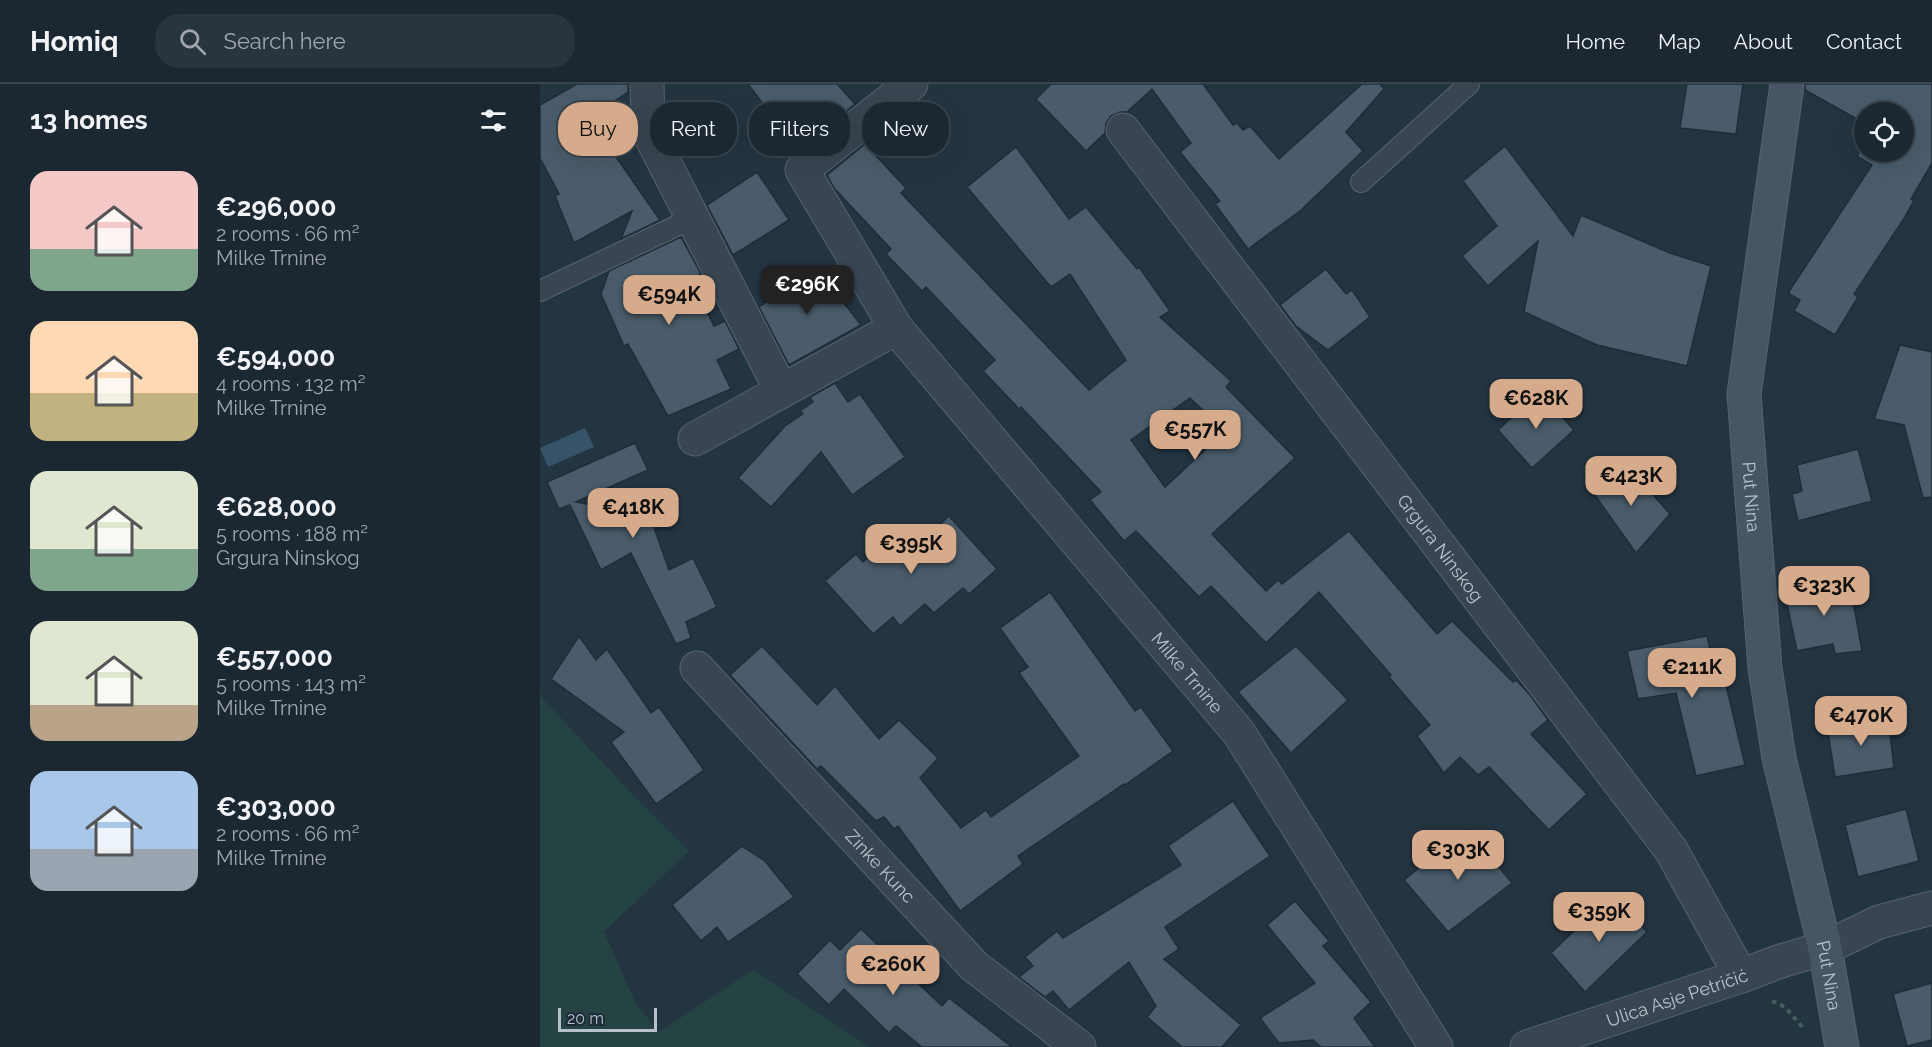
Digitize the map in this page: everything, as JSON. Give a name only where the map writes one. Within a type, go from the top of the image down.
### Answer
[{"type":"main road","name":"Put Nina","points":[[1787,84],[1744,394],[1764,668],[1779,758],[1826,948],[1842,1047]]},
{"type":"street","points":[[647,84],[648,131],[781,390]]},
{"type":"street","name":"Milke Trnine","points":[[910,84],[802,170],[896,328],[1239,734],[1436,1047]]},
{"type":"street","name":"Grgura Ninskog","points":[[1124,130],[1671,850],[1741,976]]},
{"type":"street","points":[[695,439],[896,328]]},
{"type":"street","name":"Zinke Kunc","points":[[697,668],[974,966],[1079,1047]]},
{"type":"street","name":"Ulica Asje Petričić","points":[[1527,1047],[1781,961],[1826,948],[1879,922],[1932,908]]},
{"type":"lane","points":[[1361,182],[1469,84]]},
{"type":"lane","points":[[540,291],[693,218]]},
{"type":"green space","points":[[540,690],[542,698],[689,851],[604,932],[636,1004],[659,1032],[753,970],[870,1047],[540,1047]]},
{"type":"water","points":[[585,428],[594,447],[548,467],[540,448]]},
{"type":"building","points":[[577,84],[628,84],[628,92],[614,102],[558,102],[558,156],[615,156],[660,220],[621,239],[632,211],[574,243],[555,196],[559,194],[540,158],[540,105]]},
{"type":"building","points":[[748,84],[837,84],[855,104],[850,108],[850,102],[762,102]]},
{"type":"building","points":[[1051,84],[1203,84],[1233,125],[1237,123],[1243,130],[1250,126],[1279,159],[1362,84],[1380,84],[1384,89],[1346,132],[1363,151],[1300,211],[1248,249],[1215,204],[1220,201],[1180,152],[1191,143],[1152,89],[1127,112],[1111,116],[1106,123],[1105,133],[1086,151],[1036,99]]},
{"type":"building","points":[[1687,84],[1743,84],[1736,134],[1680,128]]},
{"type":"building","points":[[1805,84],[1932,84],[1932,163],[1911,199],[1914,201],[1903,220],[1854,294],[1858,297],[1835,335],[1794,311],[1800,300],[1788,293],[1872,165],[1867,162],[1914,162],[1914,102],[1854,102],[1854,117],[1805,90]]},
{"type":"building","points":[[862,146],[862,156],[876,156],[906,188],[901,193],[1089,390],[1126,360],[1070,274],[1051,287],[967,187],[1016,147],[1069,219],[1086,207],[1137,269],[1139,267],[1170,311],[1160,317],[1231,381],[1226,387],[1295,458],[1212,534],[1266,591],[1278,580],[1282,584],[1349,531],[1437,634],[1452,621],[1513,682],[1516,680],[1530,695],[1548,720],[1531,734],[1587,794],[1549,830],[1489,767],[1478,775],[1460,757],[1444,773],[1417,736],[1430,725],[1389,677],[1391,675],[1319,592],[1266,643],[1211,586],[1199,597],[1136,531],[1124,541],[1090,500],[1101,492],[1021,407],[1019,409],[983,371],[995,360],[926,287],[922,291],[886,254],[891,249],[834,188],[827,175]],"holes":[[[1190,398],[1225,431],[1165,487],[1131,440]]]},
{"type":"building","points":[[1505,146],[1573,236],[1581,215],[1670,253],[1711,266],[1687,366],[1597,345],[1524,312],[1538,241],[1488,286],[1462,256],[1497,226],[1463,181]]},
{"type":"building","points":[[757,172],[789,220],[733,255],[707,205]]},
{"type":"building","points":[[681,237],[701,274],[691,280],[714,326],[725,321],[739,349],[717,360],[731,389],[668,416],[628,344],[624,346],[601,294],[609,271]]},
{"type":"building","points":[[816,267],[861,325],[789,365],[759,307]]},
{"type":"building","points":[[1326,269],[1346,294],[1352,290],[1370,317],[1328,350],[1296,326],[1280,305]]},
{"type":"building","points":[[1900,345],[1932,352],[1932,497],[1923,498],[1904,425],[1874,419]]},
{"type":"building","points":[[835,383],[848,402],[860,394],[905,457],[852,495],[821,452],[771,507],[738,478],[785,426],[803,414],[800,411],[813,402],[810,397]]},
{"type":"building","points":[[1539,392],[1574,430],[1532,468],[1498,430]]},
{"type":"building","points":[[635,443],[648,470],[576,502],[650,516],[669,570],[693,558],[717,607],[686,622],[691,638],[676,644],[631,553],[601,570],[570,505],[559,509],[547,482]]},
{"type":"building","points":[[1858,449],[1872,501],[1798,521],[1792,494],[1802,491],[1797,465]]},
{"type":"building","points":[[1626,464],[1670,514],[1636,553],[1592,491]]},
{"type":"building","points":[[949,516],[997,569],[969,594],[963,588],[934,613],[925,604],[900,626],[893,617],[873,634],[825,581],[856,554],[863,562],[887,539],[895,548],[918,527],[926,537]]},
{"type":"building","points":[[1849,579],[1862,651],[1835,654],[1833,644],[1797,651],[1784,590]]},
{"type":"building","points":[[1050,592],[1135,711],[1141,707],[1173,751],[1018,856],[1023,864],[960,911],[898,826],[894,829],[884,817],[876,821],[821,766],[817,769],[730,675],[762,646],[817,705],[835,686],[879,739],[899,720],[938,758],[920,778],[961,828],[986,810],[991,817],[1079,756],[1019,673],[1028,667],[1000,628]]},
{"type":"building","points":[[579,636],[596,660],[607,649],[651,713],[659,707],[704,770],[656,804],[611,742],[624,732],[551,679]]},
{"type":"building","points":[[1707,636],[1718,683],[1725,681],[1745,765],[1696,776],[1676,693],[1638,699],[1627,651]]},
{"type":"building","points":[[1296,646],[1348,700],[1291,753],[1238,692]]},
{"type":"building","points":[[1888,716],[1894,768],[1835,777],[1827,726]]},
{"type":"building","points":[[1233,801],[1270,856],[1165,927],[1179,949],[1164,959],[1241,1025],[1222,1047],[1182,1047],[1147,1017],[1156,1006],[1129,962],[1069,1010],[1053,991],[1045,997],[1019,977],[1033,966],[1025,957],[1057,931],[1063,938],[1181,865],[1168,846]]},
{"type":"building","points":[[1906,809],[1919,861],[1858,877],[1845,825]]},
{"type":"building","points":[[1467,829],[1512,883],[1448,932],[1404,880]]},
{"type":"building","points":[[742,846],[765,861],[794,897],[728,942],[717,927],[701,941],[672,905]]},
{"type":"building","points":[[1611,895],[1647,932],[1585,992],[1551,953]]},
{"type":"building","points":[[1295,901],[1329,941],[1323,946],[1371,1002],[1354,1018],[1375,1047],[1321,1047],[1313,1040],[1279,1043],[1260,1018],[1315,983],[1267,925]]},
{"type":"building","points":[[861,929],[942,1006],[949,998],[1012,1047],[922,1047],[896,1026],[889,1033],[844,989],[829,1005],[797,974],[830,940],[840,950]]},
{"type":"building","points":[[1932,983],[1932,1040],[1907,1046],[1893,994]]}]
